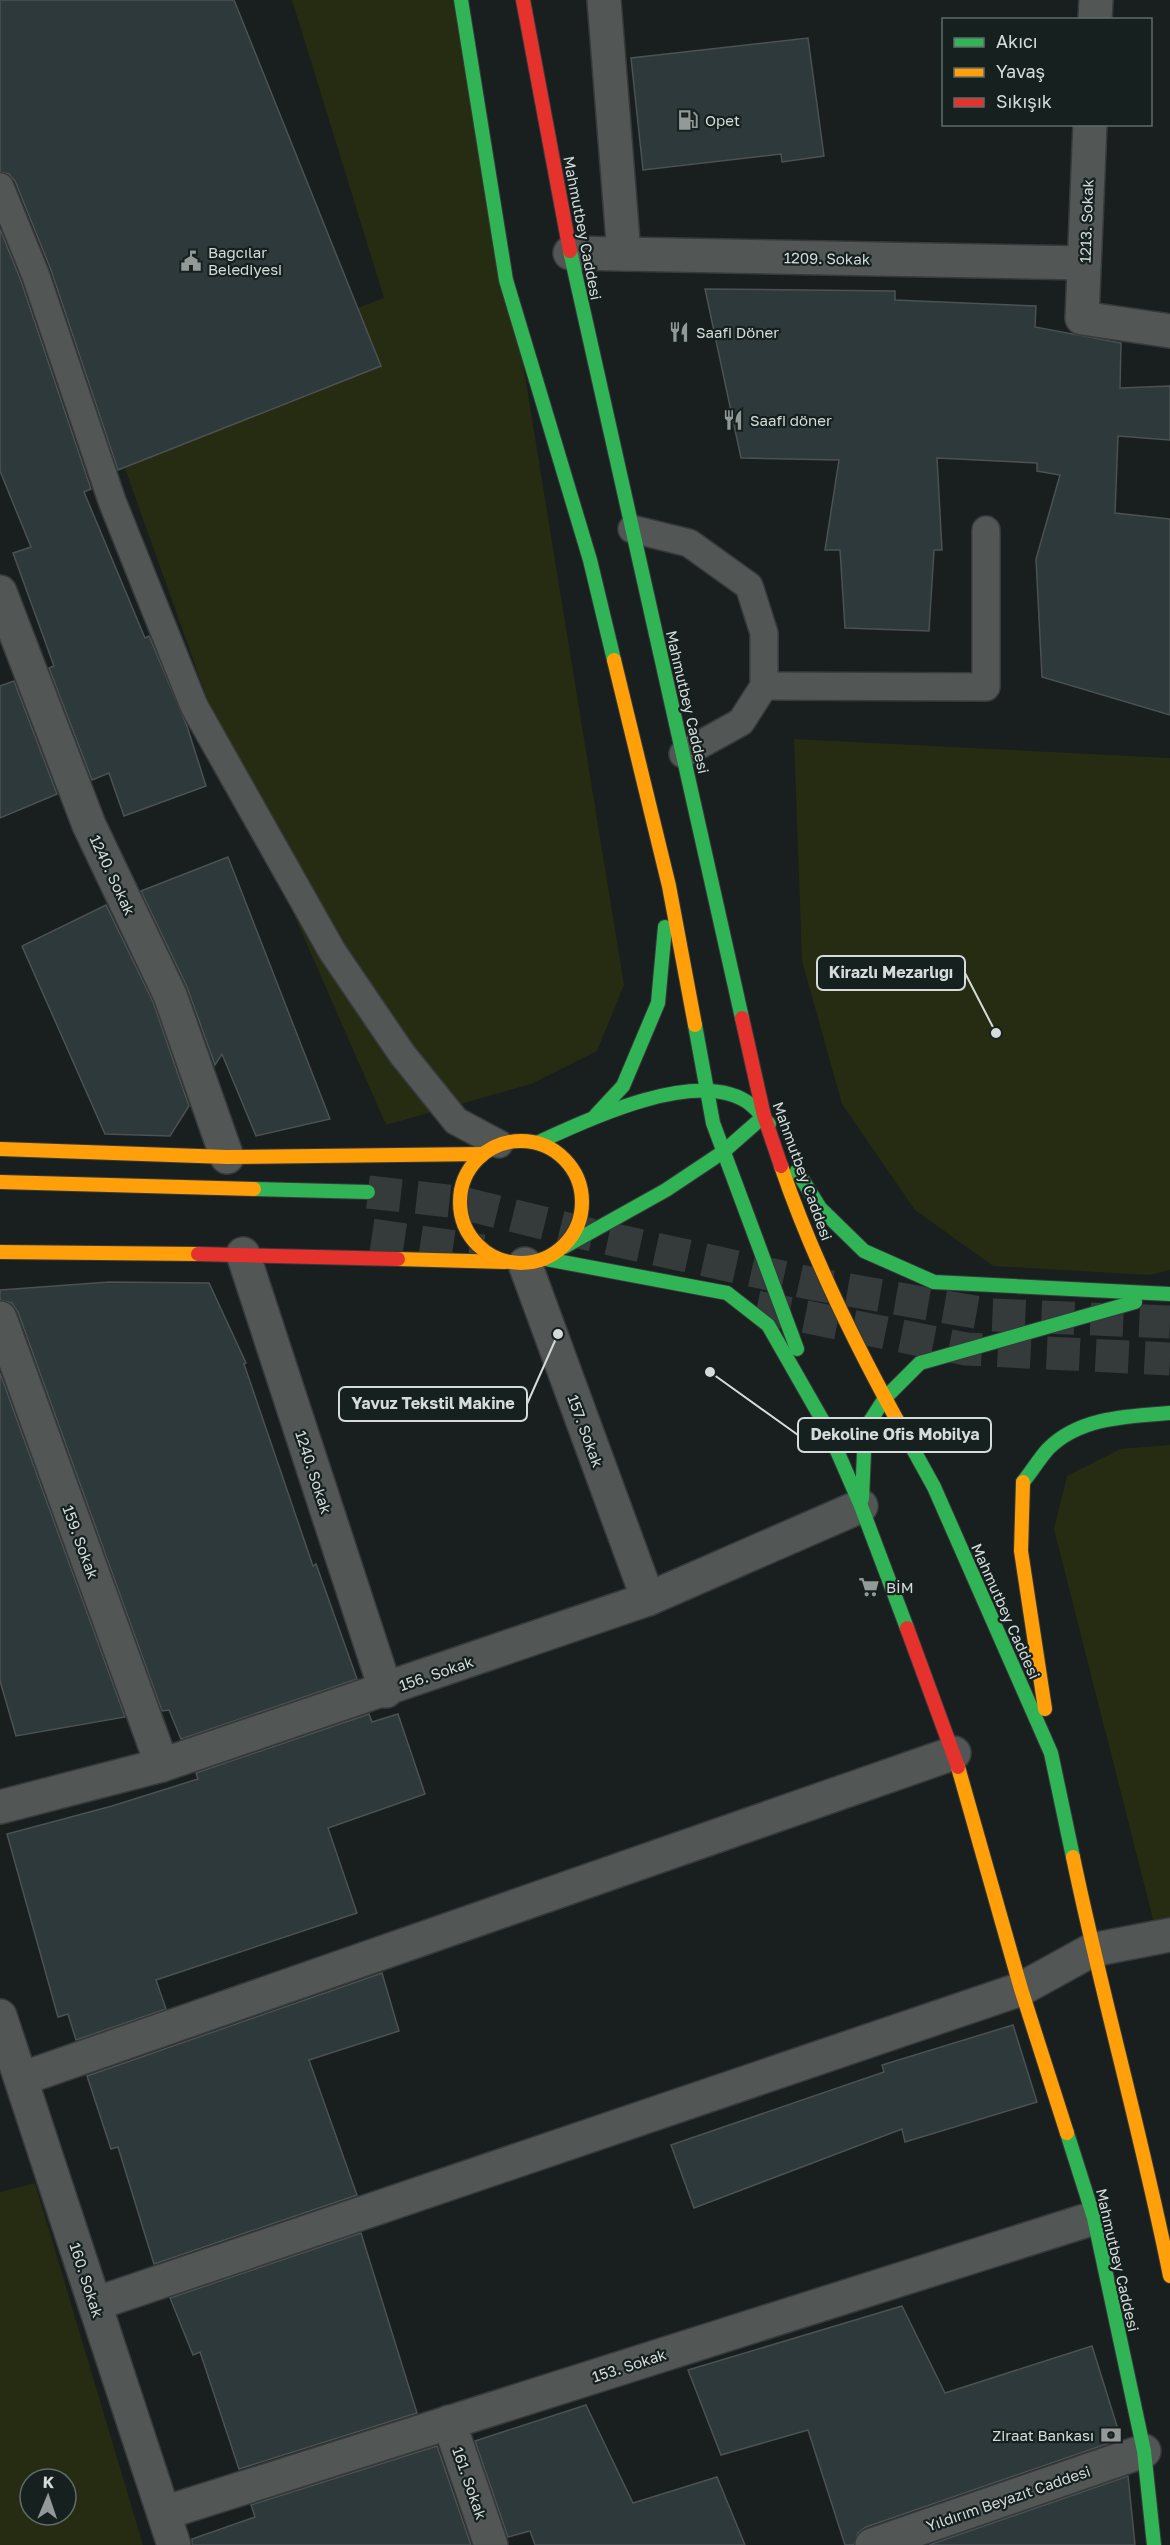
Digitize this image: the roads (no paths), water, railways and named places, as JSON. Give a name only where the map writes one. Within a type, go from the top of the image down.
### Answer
[{"type":"main road","points":[[461,0],[506,280],[590,560],[669,886],[707,1091],[723,1152],[828,1430]]},
{"type":"main road","name":"Mahmutbey Caddesi","points":[[523,0],[570,253],[764,1116],[798,1215],[860,1353],[934,1487],[1051,1753],[1092,1950],[1164,2213],[1170,2276]]},
{"type":"main road","points":[[595,1115],[623,1086],[637,1058],[658,1003],[669,886]]},
{"type":"main road","points":[[539,1142],[595,1115],[662,1095],[707,1091],[735,1096],[764,1116],[820,1208],[864,1251],[934,1282],[1165,1294]]},
{"type":"main road","points":[[0,1252],[243,1254],[525,1261],[564,1247],[666,1190],[723,1152],[764,1116]]},
{"type":"main road","points":[[0,1149],[227,1157],[490,1149],[518,1140],[539,1142],[558,1153],[573,1168],[582,1188],[583,1209],[576,1230],[564,1247]]},
{"type":"main road","points":[[490,1149],[469,1168],[461,1186],[459,1205],[463,1224],[473,1241],[488,1254],[727,1293],[768,1325],[828,1430]]},
{"type":"main road","points":[[0,1182],[368,1192]]},
{"type":"main road","points":[[861,1506],[865,1429],[885,1398],[920,1363],[1165,1294]]},
{"type":"main road","points":[[1051,1753],[1021,1551],[1023,1482],[1049,1448],[1079,1426],[1134,1416],[1170,1413]]},
{"type":"main road","name":"Mahmutbey Caddesi","points":[[828,1430],[861,1506],[954,1753],[1021,1989],[1094,2218],[1144,2451],[1154,2545]]},
{"type":"street","points":[[604,0],[624,254]]},
{"type":"street","points":[[1095,18],[1096,0]]},
{"type":"street","name":"1213. Sokak","points":[[1090,126],[1082,318],[1170,331]]},
{"type":"street","name":"1209. Sokak","points":[[570,253],[1084,263]]},
{"type":"street","name":"1240. Sokak","points":[[0,592],[89,825],[170,994],[227,1157]]},
{"type":"street","name":"1240. Sokak","points":[[243,1254],[386,1691]]},
{"type":"street","name":"157. Sokak","points":[[525,1261],[648,1599]]},
{"type":"street","name":"159. Sokak","points":[[0,1318],[162,1766]]},
{"type":"street","name":"156. Sokak","points":[[0,1807],[162,1766],[386,1691],[648,1599],[861,1506]]},
{"type":"street","points":[[21,2079],[954,1753]]},
{"type":"street","points":[[95,2304],[1021,1989],[1092,1950],[1170,1935]]},
{"type":"street","name":"160. Sokak","points":[[0,2016],[174,2545]]},
{"type":"street","name":"153. Sokak","points":[[164,2513],[1094,2218]]},
{"type":"street","name":"161. Sokak","points":[[449,2422],[491,2545]]},
{"type":"street","name":"Yıldırım Beyazıt Caddesi","points":[[872,2545],[1144,2451]]},
{"type":"lane","points":[[0,187],[36,276],[112,501],[194,706],[332,951],[402,1054],[456,1120],[490,1149]]},
{"type":"lane","points":[[632,529],[689,543],[749,586],[764,633],[764,686],[741,722],[682,754]]},
{"type":"lane","points":[[764,686],[986,687],[986,530]]},
{"type":"tunnel","points":[[368,1192],[458,1202],[592,1235],[814,1284],[992,1315],[1170,1322]]},
{"type":"tunnel","points":[[372,1235],[483,1251]]},
{"type":"tunnel","points":[[757,1307],[966,1349],[1170,1359]]},
{"type":"place","name":"Opet","points":[[688,120]]},
{"type":"place","name":"Bağcılar Belediyesi","points":[[191,261]]},
{"type":"place","name":"Saafi Döner","points":[[679,332]]},
{"type":"place","name":"Saafi döner","points":[[733,420]]},
{"type":"place","name":"Kirazlı Mezarlığı","points":[[996,1033]]},
{"type":"place","name":"Yavuz Tekstil Makine","points":[[558,1334]]},
{"type":"place","name":"Dekoline Ofis Mobilya","points":[[710,1372]]},
{"type":"place","name":"BİM","points":[[869,1587]]},
{"type":"place","name":"Ziraat Bankası","points":[[1111,2435]]}]
